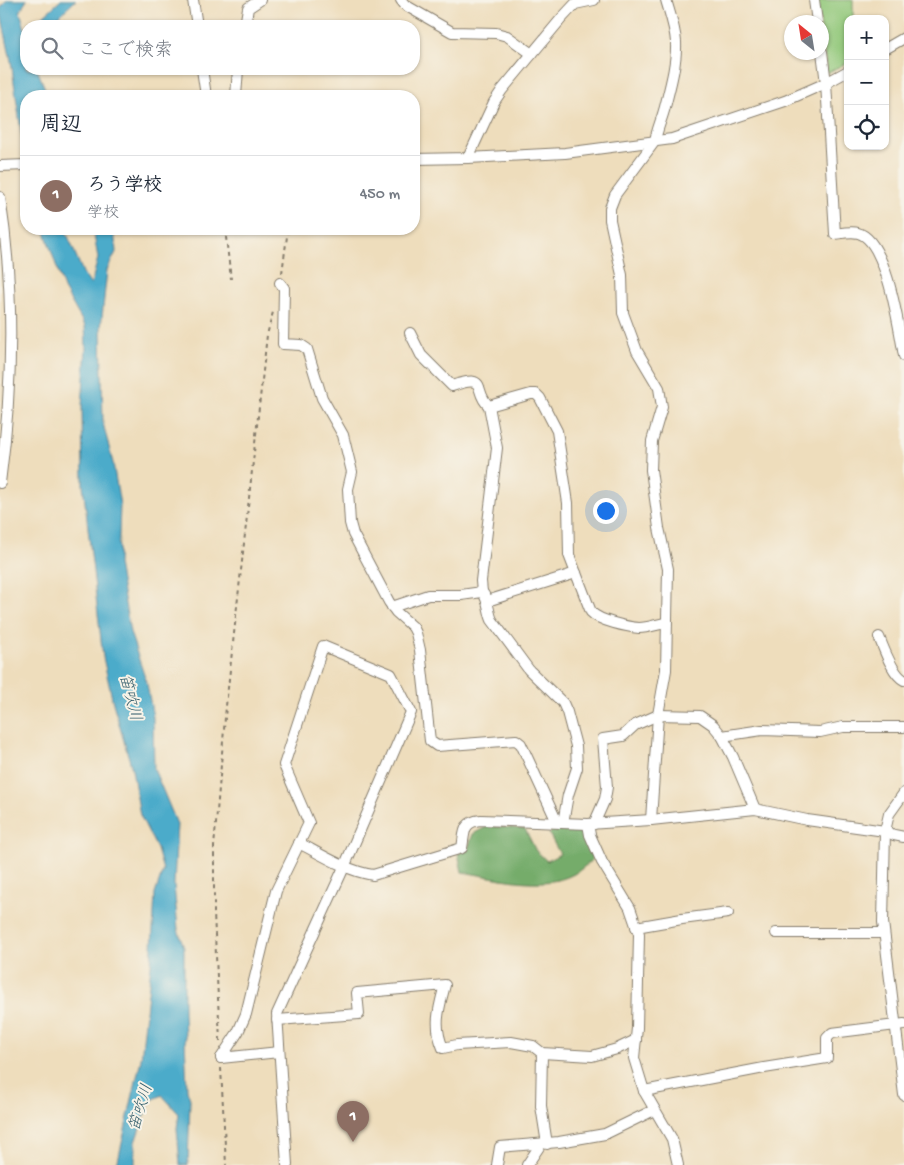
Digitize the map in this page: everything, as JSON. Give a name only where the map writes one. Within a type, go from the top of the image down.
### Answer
[{"type":"street","points":[[193,0],[195,20]]},
{"type":"street","points":[[246,20],[248,8],[260,0]]},
{"type":"street","points":[[401,0],[405,5],[452,32],[496,33],[507,36],[532,54]]},
{"type":"street","points":[[468,158],[494,102],[502,90],[574,2],[594,0]]},
{"type":"street","points":[[651,820],[658,715],[666,670],[668,569],[659,528],[652,470],[652,441],[662,407],[659,388],[637,351],[623,313],[622,275],[610,220],[610,208],[615,195],[655,141],[656,130],[664,110],[676,44],[674,26],[666,0]]},
{"type":"street","points":[[814,0],[816,15]]},
{"type":"street","points":[[889,47],[904,38]]},
{"type":"street","points":[[823,60],[835,234],[858,233],[872,242],[886,271],[904,356]]},
{"type":"street","points":[[420,159],[565,153],[672,139],[785,101],[844,73]]},
{"type":"street","points":[[203,75],[205,90]]},
{"type":"street","points":[[236,90],[238,75]]},
{"type":"street","points":[[1,166],[20,165]]},
{"type":"street","points":[[0,196],[6,235],[11,306],[10,393],[0,483]]},
{"type":"street","points":[[280,283],[284,288],[283,344],[301,345],[307,349],[322,398],[343,435],[352,472],[348,489],[352,534],[392,607],[416,632],[420,650],[430,741],[437,746],[516,740],[521,744],[560,823]]},
{"type":"street","points":[[410,333],[421,355],[452,386],[468,380],[474,382],[479,386],[489,406],[497,448],[481,580],[484,597],[492,620],[529,670],[563,703],[567,712],[576,746],[577,768],[560,823]]},
{"type":"street","points":[[0,356],[11,354]]},
{"type":"street","points":[[489,406],[536,394],[555,424],[568,503],[569,555],[591,612],[603,620],[641,628],[666,623]]},
{"type":"street","points":[[392,607],[428,595],[484,597],[576,573]]},
{"type":"street","points":[[879,637],[887,656],[900,678],[904,680]]},
{"type":"street","points":[[221,1058],[238,1032],[246,1014],[276,891],[309,824],[284,764],[323,646],[391,674],[410,708],[411,714],[345,866],[277,1014],[284,1090],[287,1165]]},
{"type":"street","points":[[411,714],[428,719]]},
{"type":"street","points":[[678,1165],[672,1139],[644,1091],[634,1058],[639,934],[630,908],[602,862],[590,835],[591,824],[605,799],[607,787],[603,739],[623,736],[635,725],[658,715],[700,716],[713,725],[722,736],[755,809]]},
{"type":"street","points":[[722,736],[762,730],[820,732],[843,727],[904,727]]},
{"type":"street","points":[[904,793],[890,814],[885,831],[883,922],[899,1024],[904,1095]]},
{"type":"street","points":[[298,843],[345,866],[373,875],[462,848],[465,829],[472,821],[591,824],[755,809],[807,820],[885,831],[894,836],[904,837]]},
{"type":"street","points":[[636,927],[728,913]]},
{"type":"street","points":[[776,933],[884,933]]},
{"type":"street","points":[[277,1020],[359,1014],[357,993],[445,985],[437,1018],[438,1037],[443,1048],[457,1045],[511,1042],[533,1046],[542,1053],[592,1056],[617,1049],[636,1040]]},
{"type":"street","points":[[644,1091],[827,1058],[828,1038],[832,1033],[899,1024]]},
{"type":"street","points":[[221,1058],[279,1052]]},
{"type":"street","points":[[527,1165],[544,1144],[541,1106],[542,1053]]},
{"type":"street","points":[[497,1165],[500,1147],[544,1144],[605,1134],[654,1110]]},
{"type":"path","points":[[226,235],[231,279]]},
{"type":"path","points":[[280,283],[287,235]]},
{"type":"path","points":[[226,1165],[214,913],[214,848],[226,706],[262,374],[267,335],[274,309]]},
{"type":"green space","points":[[817,0],[853,0],[853,15],[844,15],[844,64],[827,73],[825,60],[829,60],[829,15],[819,15]]},
{"type":"green space","points":[[488,826],[525,829],[536,851],[547,861],[560,854],[549,834],[554,829],[582,829],[593,860],[574,874],[548,882],[519,881],[462,872],[458,853],[467,851],[473,834]]},
{"type":"water","points":[[7,0],[27,0],[20,11],[22,20],[20,20],[20,75],[39,75],[46,90],[20,90],[20,125],[11,61],[0,9]]},
{"type":"water","points":[[61,0],[76,0],[54,20],[39,20]]},
{"type":"water","name":"笛吹川","points":[[46,235],[67,235],[84,275],[91,285],[98,258],[94,235],[115,235],[116,252],[107,270],[101,327],[103,423],[113,463],[120,505],[118,564],[130,632],[147,684],[153,717],[154,769],[177,824],[174,885],[178,929],[184,948],[187,1090],[190,1099],[188,1165],[180,1165],[177,1128],[179,1114],[162,1095],[152,1100],[147,1108],[135,1142],[135,1165],[117,1165],[141,1059],[151,965],[155,894],[163,870],[157,849],[140,815],[132,769],[113,703],[103,657],[83,485],[82,406],[86,348],[85,326],[64,289]]},
{"type":"place","name":"ろう学校","points":[[353,1142]]}]
